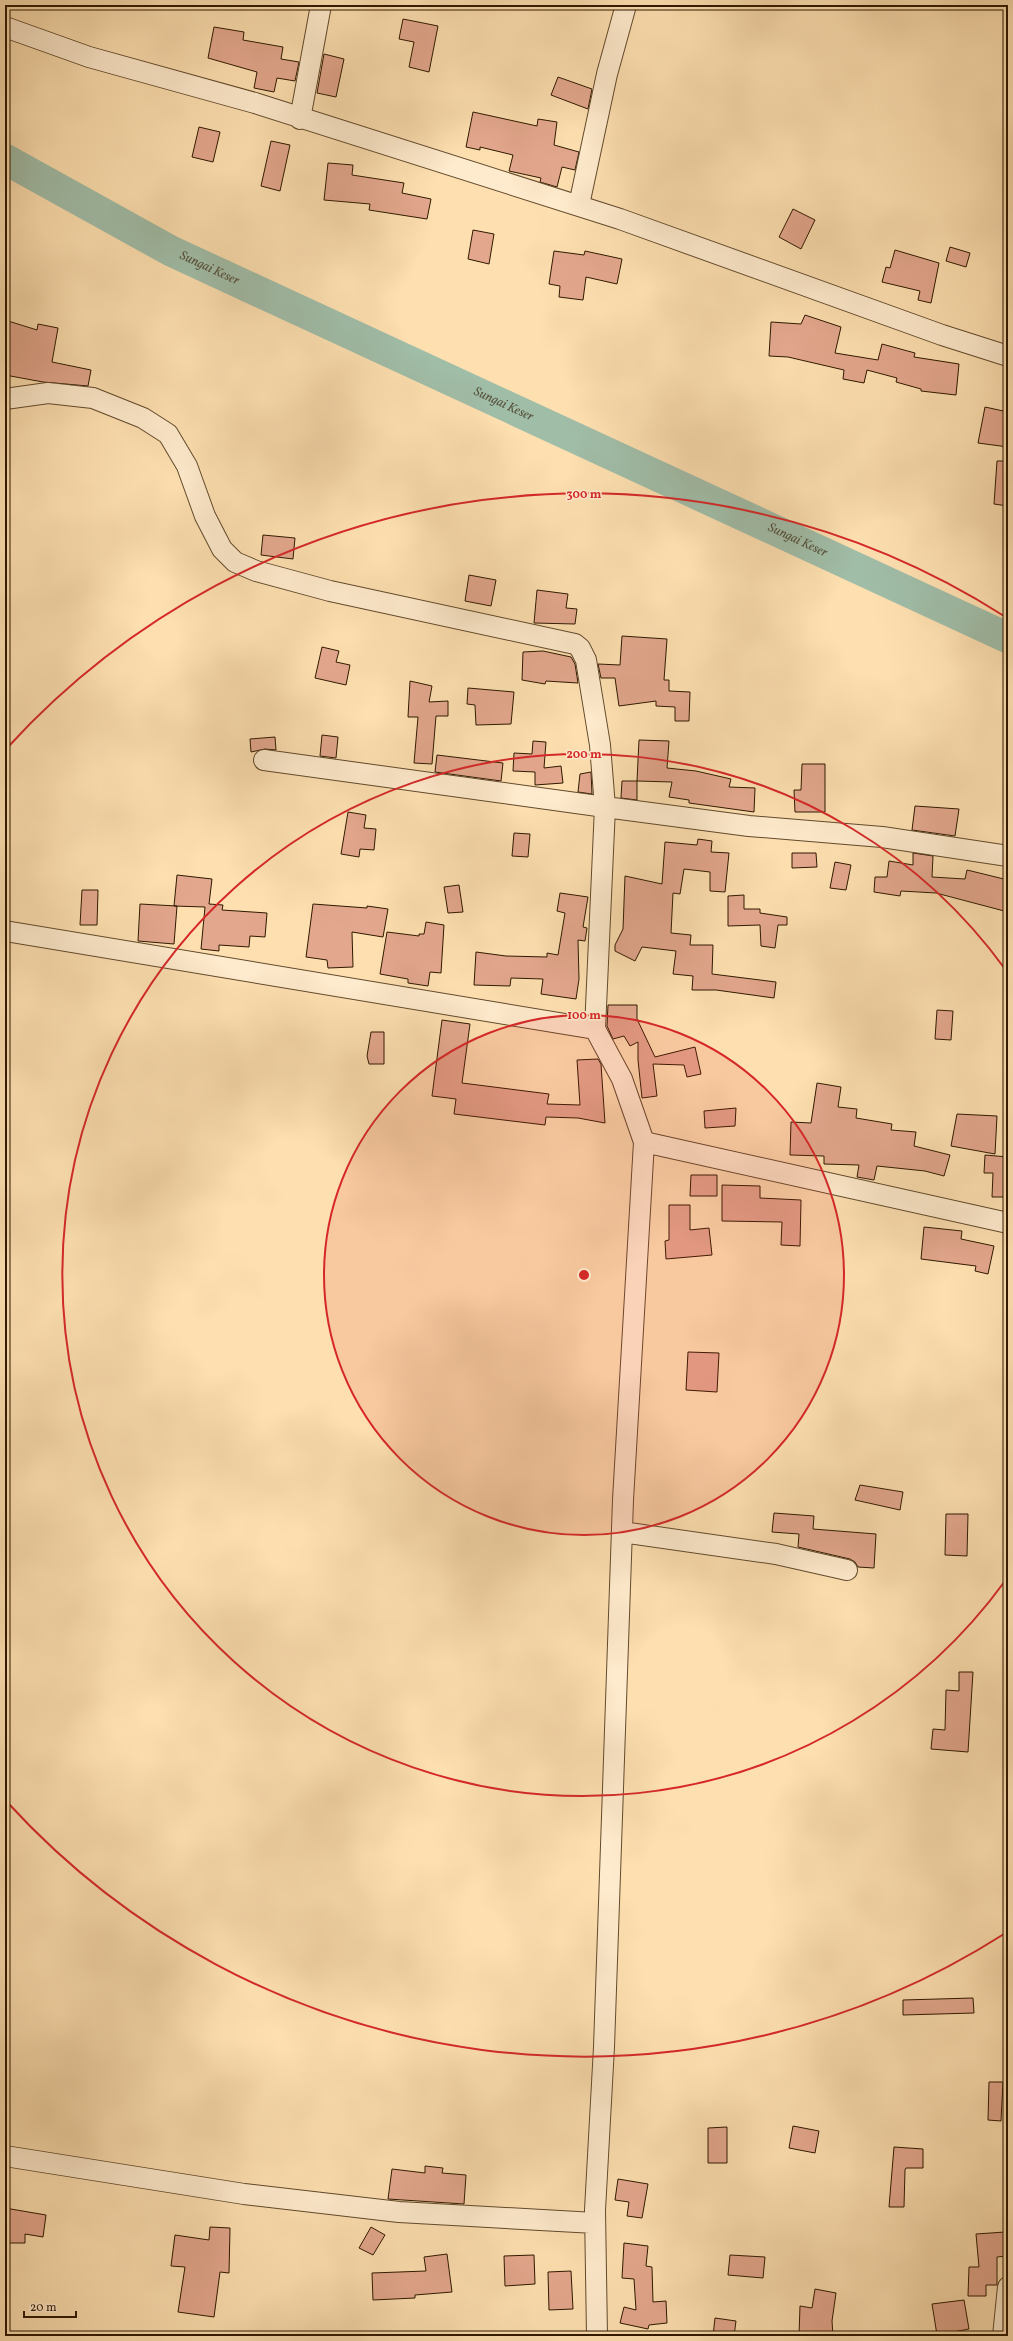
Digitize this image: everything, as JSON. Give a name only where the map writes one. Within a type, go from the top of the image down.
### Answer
[{"type":"street","points":[[300,119],[321,5]]},
{"type":"street","points":[[579,205],[607,74],[626,5]]},
{"type":"street","points":[[5,27],[89,57],[255,103],[300,119],[579,205],[935,332],[1008,356]]},
{"type":"street","points":[[5,400],[48,393],[93,398],[143,418],[168,434],[188,466],[205,516],[222,549],[235,562],[249,568],[330,591],[575,644],[580,648],[586,660],[600,745],[605,807],[595,1029],[622,1079],[644,1142],[622,1532],[604,2046],[595,2223],[597,2336]]},
{"type":"street","points":[[264,760],[749,826],[882,837],[1008,856]]},
{"type":"street","points":[[5,931],[595,1029]]},
{"type":"street","points":[[644,1142],[1008,1223]]},
{"type":"street","points":[[622,1532],[753,1550],[847,1570]]},
{"type":"street","points":[[5,2156],[244,2194],[399,2212],[595,2223]]},
{"type":"street","points":[[1003,2336],[1008,2288]]},
{"type":"building","points":[[403,19],[438,26],[429,72],[409,67],[414,42],[399,39]]},
{"type":"building","points":[[214,27],[244,32],[243,40],[283,47],[281,59],[299,62],[295,81],[277,78],[274,92],[254,88],[257,72],[208,58]]},
{"type":"building","points":[[324,54],[344,59],[336,97],[317,93]]},
{"type":"building","points":[[558,77],[592,89],[588,109],[551,95]]},
{"type":"building","points":[[473,112],[537,126],[538,119],[557,122],[554,145],[579,152],[575,170],[562,167],[557,187],[540,182],[541,178],[509,171],[513,155],[480,147],[480,150],[466,147]]},
{"type":"building","points":[[199,127],[220,132],[213,162],[192,157]]},
{"type":"building","points":[[271,141],[290,145],[280,191],[261,186]]},
{"type":"building","points":[[328,163],[353,165],[352,175],[404,183],[402,193],[431,199],[427,219],[369,210],[370,204],[324,200]]},
{"type":"building","points":[[793,209],[815,220],[801,249],[779,237]]},
{"type":"building","points":[[473,230],[494,234],[489,264],[468,259]]},
{"type":"building","points":[[950,247],[970,253],[966,267],[946,261]]},
{"type":"building","points":[[895,250],[939,263],[931,303],[918,300],[920,291],[882,282],[886,267],[890,268]]},
{"type":"building","points":[[554,251],[584,255],[585,251],[622,259],[617,284],[586,277],[583,300],[559,297],[560,286],[549,284]]},
{"type":"building","points":[[805,315],[841,327],[835,353],[878,360],[882,344],[915,353],[914,357],[959,364],[956,395],[921,391],[921,389],[896,382],[897,378],[867,370],[864,383],[843,379],[844,370],[788,357],[769,356],[771,322],[801,324]]},
{"type":"building","points":[[5,320],[37,330],[38,324],[58,328],[52,362],[91,370],[88,386],[43,382],[5,375]]},
{"type":"building","points":[[985,407],[1008,412],[1008,447],[978,443]]},
{"type":"building","points":[[997,461],[1008,461],[1008,506],[994,504]]},
{"type":"building","points":[[263,535],[295,538],[293,559],[261,555]]},
{"type":"building","points":[[469,575],[496,580],[491,606],[465,601]]},
{"type":"building","points":[[537,590],[568,594],[566,608],[577,609],[575,624],[534,623]]},
{"type":"building","points":[[622,636],[667,639],[664,680],[669,680],[669,691],[690,692],[689,721],[675,721],[675,707],[656,706],[656,701],[619,706],[615,678],[601,678],[598,664],[620,665]]},
{"type":"building","points":[[322,647],[339,651],[336,662],[350,665],[346,685],[315,678]]},
{"type":"building","points":[[543,651],[571,657],[575,664],[578,683],[546,681],[545,684],[522,680],[523,652]]},
{"type":"building","points":[[410,681],[432,686],[429,702],[448,701],[448,716],[436,716],[432,764],[414,763],[418,717],[408,717]]},
{"type":"building","points":[[468,688],[514,692],[511,724],[476,725],[475,705],[467,704]]},
{"type":"building","points":[[322,735],[338,737],[336,758],[320,756]]},
{"type":"building","points":[[275,737],[276,750],[265,749],[251,752],[250,739]]},
{"type":"building","points":[[639,740],[669,741],[667,768],[696,771],[731,779],[729,787],[755,788],[754,812],[689,803],[689,800],[669,797],[672,782],[637,781]]},
{"type":"building","points":[[533,741],[546,742],[544,768],[561,766],[563,783],[535,785],[535,772],[513,771],[514,753],[532,754]]},
{"type":"building","points":[[437,755],[503,763],[501,781],[435,772]]},
{"type":"building","points":[[802,764],[825,764],[825,812],[795,812],[794,790],[801,790]]},
{"type":"building","points":[[591,772],[592,794],[578,792],[580,774]]},
{"type":"building","points":[[622,781],[637,781],[637,800],[621,798]]},
{"type":"building","points":[[915,806],[959,809],[955,836],[912,830]]},
{"type":"building","points":[[348,812],[366,815],[364,828],[376,829],[374,850],[360,849],[359,857],[341,854]]},
{"type":"building","points":[[514,833],[530,834],[528,857],[512,856]]},
{"type":"building","points":[[698,839],[712,841],[711,852],[729,853],[725,892],[710,891],[710,872],[684,869],[680,894],[673,893],[671,933],[691,935],[690,945],[713,945],[712,974],[776,982],[774,998],[716,990],[692,990],[693,976],[673,974],[676,951],[642,947],[635,961],[615,951],[615,945],[623,929],[625,876],[662,884],[665,842],[697,845]]},
{"type":"building","points":[[792,853],[816,853],[817,867],[792,868]]},
{"type":"building","points":[[913,853],[933,856],[932,877],[965,879],[967,870],[1008,880],[1008,912],[936,893],[901,891],[900,896],[874,892],[875,877],[887,877],[889,861],[913,865]]},
{"type":"building","points":[[835,862],[851,865],[846,890],[830,888]]},
{"type":"building","points":[[177,875],[212,879],[209,904],[223,905],[222,910],[267,913],[265,937],[250,936],[249,947],[219,945],[219,951],[201,949],[205,907],[174,906]]},
{"type":"building","points":[[459,885],[463,912],[448,913],[444,887]]},
{"type":"building","points":[[82,890],[98,890],[97,925],[80,925]]},
{"type":"building","points":[[560,893],[588,897],[583,927],[587,928],[585,941],[578,940],[579,979],[576,999],[541,994],[543,979],[511,978],[510,986],[474,985],[476,952],[506,956],[547,957],[547,953],[558,955],[565,913],[557,911]]},
{"type":"building","points":[[744,895],[744,909],[760,909],[760,913],[787,917],[787,925],[778,925],[775,948],[761,946],[760,925],[728,926],[728,896]]},
{"type":"building","points":[[140,904],[177,906],[174,944],[138,941]]},
{"type":"building","points":[[313,904],[367,908],[367,906],[388,909],[383,937],[352,932],[353,967],[328,968],[327,960],[306,957]]},
{"type":"building","points":[[426,922],[444,925],[441,973],[430,972],[428,986],[408,983],[408,979],[380,974],[387,932],[419,936],[419,934],[424,934]]},
{"type":"building","points":[[608,1005],[637,1005],[637,1019],[655,1057],[695,1047],[701,1074],[687,1077],[684,1065],[653,1064],[657,1096],[642,1098],[638,1060],[638,1042],[630,1046],[624,1036],[613,1039],[607,1026]]},
{"type":"building","points":[[937,1010],[953,1011],[951,1040],[935,1039]]},
{"type":"building","points":[[442,1020],[470,1024],[462,1083],[549,1094],[547,1104],[580,1105],[577,1060],[598,1059],[601,1064],[605,1123],[578,1118],[546,1117],[545,1125],[454,1114],[456,1099],[432,1096]]},
{"type":"building","points":[[371,1032],[384,1032],[384,1064],[369,1064],[367,1056]]},
{"type":"building","points":[[817,1083],[841,1087],[838,1107],[857,1109],[856,1118],[892,1124],[891,1130],[916,1132],[914,1146],[950,1155],[944,1176],[925,1171],[877,1166],[874,1180],[857,1177],[859,1165],[824,1164],[824,1156],[790,1155],[791,1122],[811,1123]]},
{"type":"building","points":[[736,1108],[735,1126],[705,1128],[704,1111]]},
{"type":"building","points":[[957,1114],[997,1116],[995,1154],[951,1146]]},
{"type":"building","points":[[985,1155],[1008,1157],[1008,1197],[992,1197],[993,1173],[984,1173]]},
{"type":"building","points":[[691,1175],[717,1175],[717,1196],[690,1196]]},
{"type":"building","points":[[722,1185],[760,1186],[760,1198],[801,1200],[800,1246],[781,1245],[782,1222],[722,1221]]},
{"type":"building","points":[[669,1205],[690,1205],[690,1230],[709,1228],[712,1255],[666,1259],[665,1241],[669,1240]]},
{"type":"building","points":[[924,1227],[962,1231],[961,1239],[994,1246],[988,1274],[975,1271],[976,1266],[921,1259]]},
{"type":"building","points":[[688,1352],[719,1353],[717,1392],[686,1390]]},
{"type":"building","points":[[860,1485],[903,1492],[900,1510],[855,1500]]},
{"type":"building","points":[[774,1513],[814,1516],[813,1529],[876,1534],[874,1568],[858,1567],[855,1562],[850,1559],[798,1547],[799,1534],[772,1532]]},
{"type":"building","points":[[946,1514],[968,1514],[967,1556],[945,1555]]},
{"type":"building","points":[[959,1672],[973,1672],[968,1752],[931,1749],[933,1729],[945,1730],[946,1690],[959,1691]]},
{"type":"building","points":[[973,1998],[974,2013],[903,2015],[903,2000]]},
{"type":"building","points":[[989,2082],[1003,2082],[1001,2121],[988,2120]]},
{"type":"building","points":[[793,2126],[819,2131],[815,2153],[789,2148]]},
{"type":"building","points":[[727,2127],[727,2163],[708,2163],[708,2128]]},
{"type":"building","points":[[894,2147],[923,2149],[923,2168],[906,2168],[905,2170],[904,2207],[889,2207]]},
{"type":"building","points":[[425,2166],[443,2168],[442,2173],[466,2175],[464,2204],[388,2199],[392,2169],[425,2173]]},
{"type":"building","points":[[618,2179],[648,2184],[642,2218],[627,2216],[629,2202],[615,2200]]},
{"type":"building","points":[[5,2208],[46,2215],[43,2237],[25,2234],[25,2243],[5,2243]]},
{"type":"building","points":[[210,2227],[230,2228],[229,2273],[220,2272],[214,2317],[178,2312],[185,2267],[171,2266],[175,2235],[209,2240]]},
{"type":"building","points":[[371,2227],[385,2235],[373,2255],[359,2248]]},
{"type":"building","points":[[1005,2232],[1007,2256],[997,2257],[997,2285],[986,2285],[986,2296],[968,2296],[969,2267],[979,2267],[976,2234]]},
{"type":"building","points":[[624,2243],[648,2246],[646,2266],[652,2267],[653,2302],[666,2301],[667,2323],[649,2325],[648,2329],[620,2323],[624,2307],[636,2310],[634,2279],[622,2278]]},
{"type":"building","points":[[447,2254],[452,2292],[415,2295],[415,2298],[373,2300],[372,2273],[426,2271],[424,2257]]},
{"type":"building","points":[[534,2255],[535,2284],[505,2286],[504,2256]]},
{"type":"building","points":[[730,2255],[765,2257],[763,2278],[728,2275]]},
{"type":"building","points":[[571,2271],[573,2309],[549,2310],[548,2272]]},
{"type":"building","points":[[815,2289],[836,2293],[832,2321],[833,2336],[799,2336],[800,2306],[812,2308]]},
{"type":"building","points":[[964,2300],[969,2329],[937,2335],[932,2304]]},
{"type":"building","points":[[715,2318],[736,2321],[734,2336],[713,2336]]},
{"type":"waterway","name":"Sungai Keser","points":[[5,159],[171,251],[1008,638]]}]
